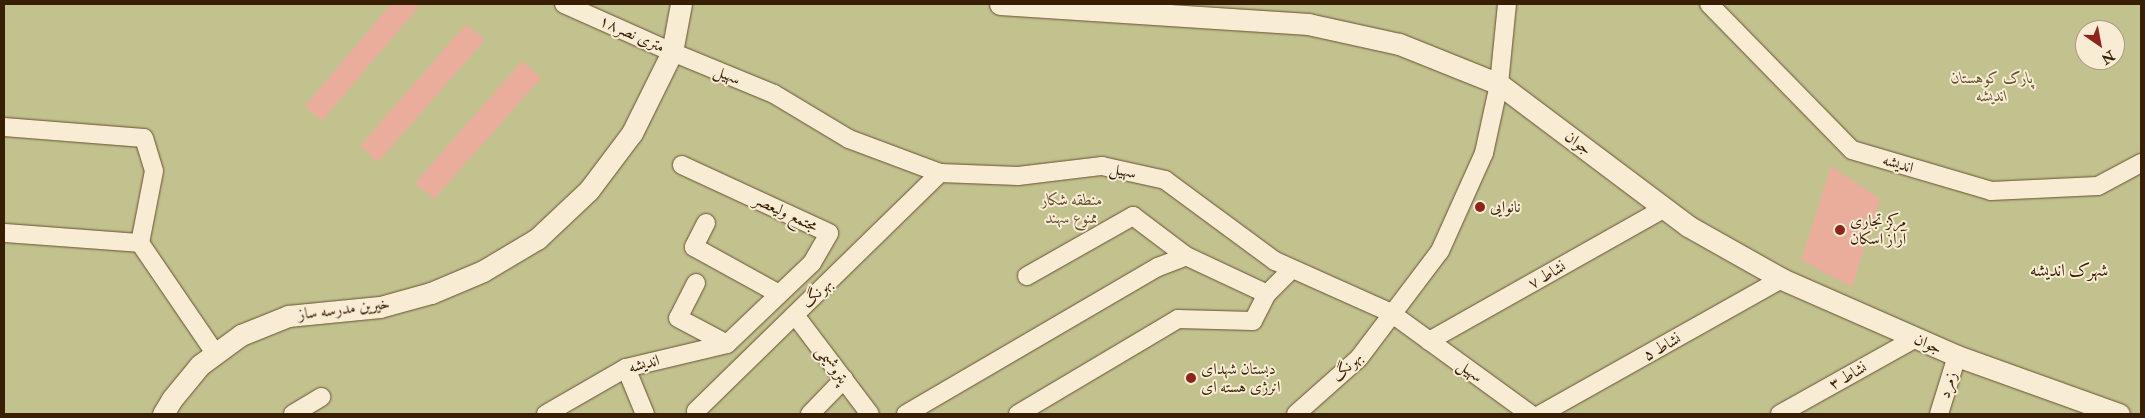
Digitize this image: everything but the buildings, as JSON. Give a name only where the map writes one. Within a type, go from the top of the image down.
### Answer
[{"type":"street","name":"۱۸متری نصر","points":[[564,4],[672,52]]},
{"type":"street","name":"خیرین مدرسه ساز","points":[[163,414],[172,399],[200,365],[241,335],[288,316],[380,307],[431,293],[483,271],[537,239],[589,190],[632,133],[672,52],[681,4]]},
{"type":"street","name":"جوان","points":[[1000,4],[1308,24],[1399,44],[1499,84],[1688,226],[1782,279],[1957,356],[2119,414]]},
{"type":"street","name":"بهرنگ","points":[[1296,414],[1359,358],[1391,313],[1440,251],[1484,153],[1499,84],[1508,4]]},
{"type":"street","name":"اندیشه","points":[[1709,4],[1852,150],[1991,191],[2098,186],[2141,164]]},
{"type":"street","name":"سهیل","points":[[672,52],[774,94],[849,139],[940,173],[1018,176],[1102,166],[1165,180],[1275,261],[1391,313],[1530,414]]},
{"type":"street","points":[[4,127],[144,138],[154,171],[140,243],[215,353]]},
{"type":"street","name":"مجتمع ولیعصر","points":[[682,165],[829,233],[812,263],[724,345]]},
{"type":"street","name":"بهرنگ","points":[[696,414],[696,411],[940,173]]},
{"type":"street","name":"نشاط ۷","points":[[1429,341],[1665,208]]},
{"type":"street","points":[[1028,276],[1133,216],[1186,256],[1267,294]]},
{"type":"street","points":[[706,223],[694,247],[779,294]]},
{"type":"street","points":[[4,233],[140,243]]},
{"type":"street","points":[[906,414],[1150,272],[1186,256]]},
{"type":"street","points":[[1018,414],[1178,319],[1254,321],[1267,294],[1292,269]]},
{"type":"street","name":"نشاط ۵","points":[[1541,414],[1782,279]]},
{"type":"street","points":[[696,283],[678,318],[724,345]]},
{"type":"street","name":"پتروشیمی","points":[[795,315],[870,414]]},
{"type":"street","name":"نشاط ۳","points":[[1780,414],[1916,338]]},
{"type":"street","name":"اندیشه","points":[[546,414],[626,368],[724,345]]},
{"type":"street","name":"زمرد","points":[[1939,414],[1957,356]]},
{"type":"street","points":[[626,368],[645,414]]},
{"type":"street","points":[[810,414],[844,380]]},
{"type":"street","points":[[293,414],[321,397]]},
{"type":"green space","name":"منطقه شکار ممنوع سهند","points":[[4,4],[2141,4],[2141,414],[4,414]]},
{"type":"place","name":"نانوایی","points":[[1480,207]]},
{"type":"place","name":"مرکز تجاری آراز اسکان","points":[[1840,230]]},
{"type":"place","name":"دبستان شهدای انرژی هسته ای","points":[[1191,378]]},
{"type":"district","name":"شهرک اندیشه","points":[[2069,271]]},
{"type":"park label","name":"پارک کوهستان اندیشه","points":[[1992,87]]}]
